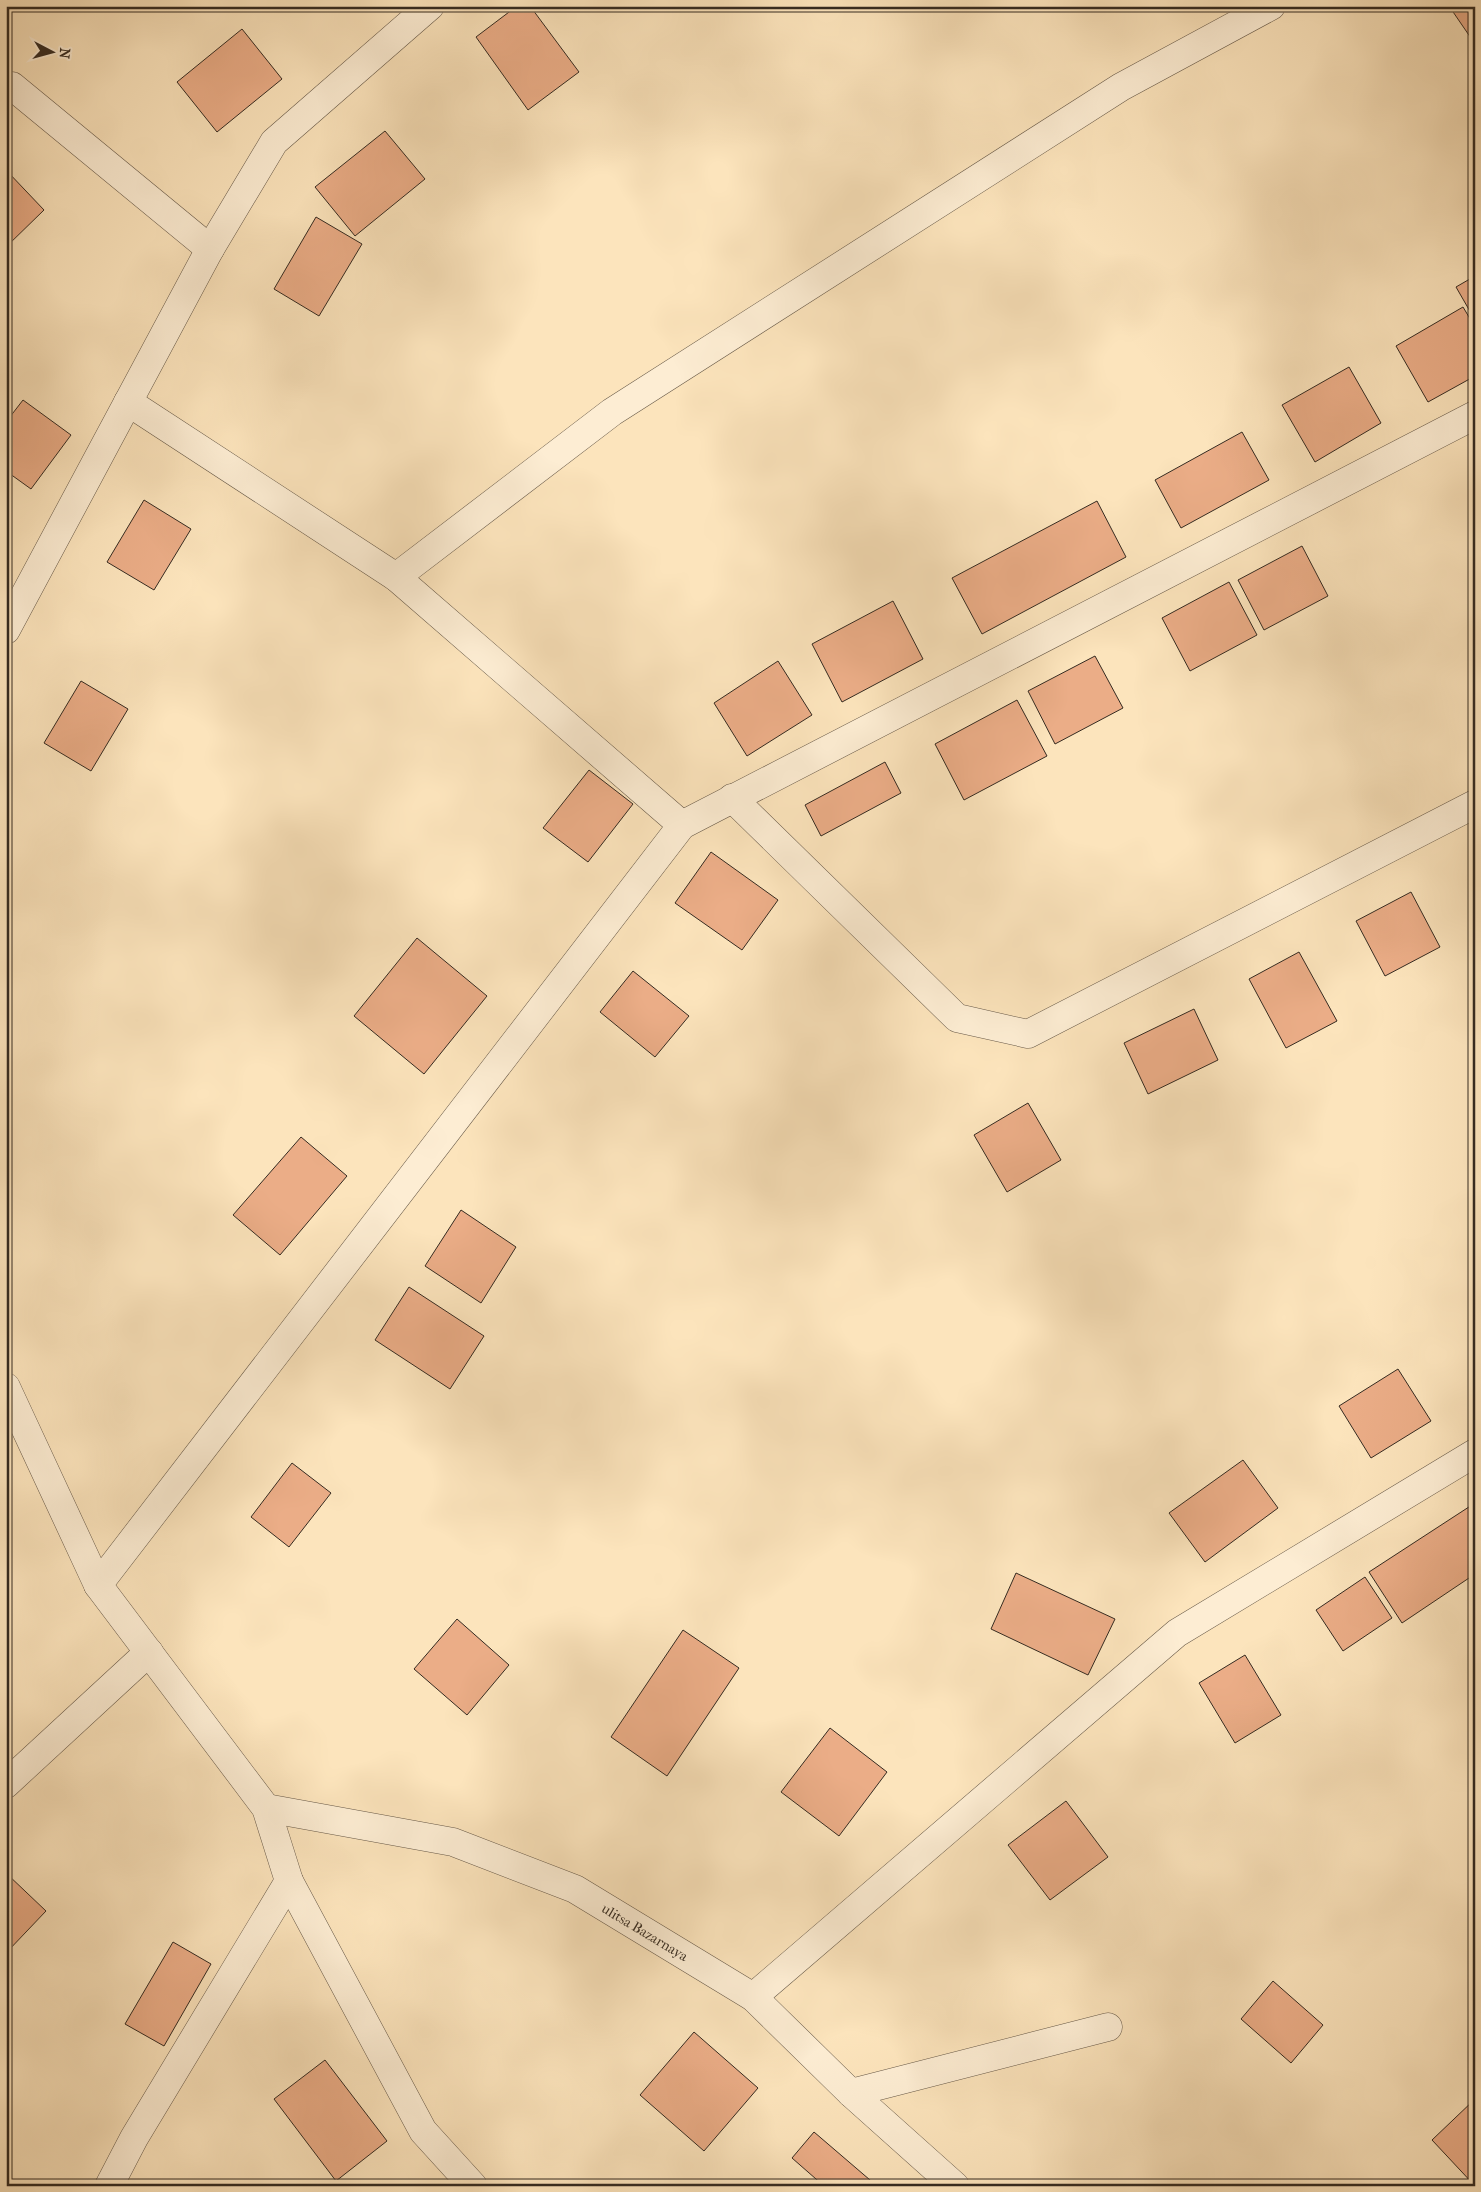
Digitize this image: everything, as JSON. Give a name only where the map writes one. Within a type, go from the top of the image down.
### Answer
[{"type":"street","points":[[6,630],[210,249],[274,142],[430,6]]},
{"type":"street","points":[[396,577],[612,412],[1122,88],[1271,6]]},
{"type":"street","points":[[12,86],[210,249]]},
{"type":"street","points":[[128,402],[396,577],[682,825]]},
{"type":"street","points":[[98,1585],[682,825],[1475,415]]},
{"type":"street","points":[[732,798],[957,1018],[1028,1034],[1475,804]]},
{"type":"street","points":[[6,1387],[98,1585],[266,1808],[289,1881],[423,2131],[473,2186]]},
{"type":"street","points":[[753,1997],[1176,1633],[1475,1453]]},
{"type":"street","points":[[6,1784],[149,1652]]},
{"type":"street","name":"ulitsa Bazarnaya","points":[[266,1808],[453,1842],[575,1889],[753,1997],[851,2093],[955,2186]]},
{"type":"street","points":[[109,2186],[134,2138],[289,1881]]},
{"type":"street","points":[[851,2093],[1108,2027]]},
{"type":"building","points":[[517,6],[530,6],[579,72],[528,110],[476,37]]},
{"type":"building","points":[[1449,6],[1475,6],[1475,44]]},
{"type":"building","points":[[242,29],[282,79],[217,132],[177,82]]},
{"type":"building","points":[[385,131],[425,179],[355,236],[315,187]]},
{"type":"building","points":[[6,170],[44,210],[6,247]]},
{"type":"building","points":[[316,217],[362,244],[319,316],[274,289]]},
{"type":"building","points":[[1475,276],[1475,320],[1456,287]]},
{"type":"building","points":[[1463,307],[1475,327],[1475,376],[1428,402],[1396,346]]},
{"type":"building","points":[[1349,367],[1381,423],[1315,462],[1282,405]]},
{"type":"building","points":[[23,400],[71,435],[31,489],[6,471],[6,422]]},
{"type":"building","points":[[1242,432],[1269,480],[1181,528],[1155,480]]},
{"type":"building","points":[[144,500],[191,529],[154,590],[107,562]]},
{"type":"building","points":[[1097,501],[1126,557],[982,634],[952,578]]},
{"type":"building","points":[[1302,546],[1328,596],[1264,630],[1238,580]]},
{"type":"building","points":[[1229,582],[1257,635],[1190,671],[1162,618]]},
{"type":"building","points":[[893,601],[923,659],[842,702],[812,644]]},
{"type":"building","points":[[1095,656],[1123,708],[1055,744],[1028,691]]},
{"type":"building","points":[[778,661],[812,715],[747,756],[714,703]]},
{"type":"building","points":[[81,681],[128,709],[91,771],[44,743]]},
{"type":"building","points":[[1017,700],[1047,756],[964,800],[935,744]]},
{"type":"building","points":[[885,762],[901,793],[821,836],[805,805]]},
{"type":"building","points":[[589,770],[633,804],[588,862],[543,828]]},
{"type":"building","points":[[711,852],[778,900],[742,950],[675,903]]},
{"type":"building","points":[[1411,892],[1440,947],[1385,976],[1356,921]]},
{"type":"building","points":[[417,938],[487,996],[424,1074],[354,1016]]},
{"type":"building","points":[[1299,952],[1337,1021],[1286,1048],[1249,979]]},
{"type":"building","points":[[633,971],[689,1016],[655,1057],[600,1012]]},
{"type":"building","points":[[1194,1009],[1218,1060],[1148,1094],[1124,1043]]},
{"type":"building","points":[[1028,1103],[1061,1160],[1007,1192],[974,1135]]},
{"type":"building","points":[[301,1137],[347,1176],[280,1255],[233,1215]]},
{"type":"building","points":[[461,1210],[516,1247],[481,1303],[425,1266]]},
{"type":"building","points":[[409,1287],[484,1336],[450,1389],[375,1340]]},
{"type":"building","points":[[1398,1369],[1431,1421],[1371,1458],[1339,1406]]},
{"type":"building","points":[[1243,1460],[1278,1508],[1205,1562],[1169,1513]]},
{"type":"building","points":[[292,1463],[331,1493],[289,1547],[251,1517]]},
{"type":"building","points":[[1475,1503],[1475,1574],[1402,1623],[1369,1572]]},
{"type":"building","points":[[1016,1573],[1115,1619],[1088,1675],[991,1629]]},
{"type":"building","points":[[1365,1577],[1392,1618],[1343,1651],[1316,1610]]},
{"type":"building","points":[[457,1619],[509,1665],[467,1715],[414,1669]]},
{"type":"building","points":[[683,1630],[739,1668],[667,1776],[611,1737]]},
{"type":"building","points":[[1245,1655],[1281,1715],[1235,1743],[1199,1683]]},
{"type":"building","points":[[830,1728],[887,1772],[839,1836],[781,1792]]},
{"type":"building","points":[[1066,1801],[1108,1857],[1050,1900],[1008,1845]]},
{"type":"building","points":[[6,1873],[46,1911],[6,1953]]},
{"type":"building","points":[[173,1942],[211,1964],[164,2046],[125,2024]]},
{"type":"building","points":[[1273,1981],[1323,2025],[1291,2063],[1241,2019]]},
{"type":"building","points":[[694,2032],[758,2088],[704,2151],[640,2095]]},
{"type":"building","points":[[325,2060],[387,2141],[336,2181],[274,2099]]},
{"type":"building","points":[[1475,2099],[1475,2186],[1432,2140]]},
{"type":"building","points":[[814,2132],[877,2186],[824,2186],[792,2158]]}]
